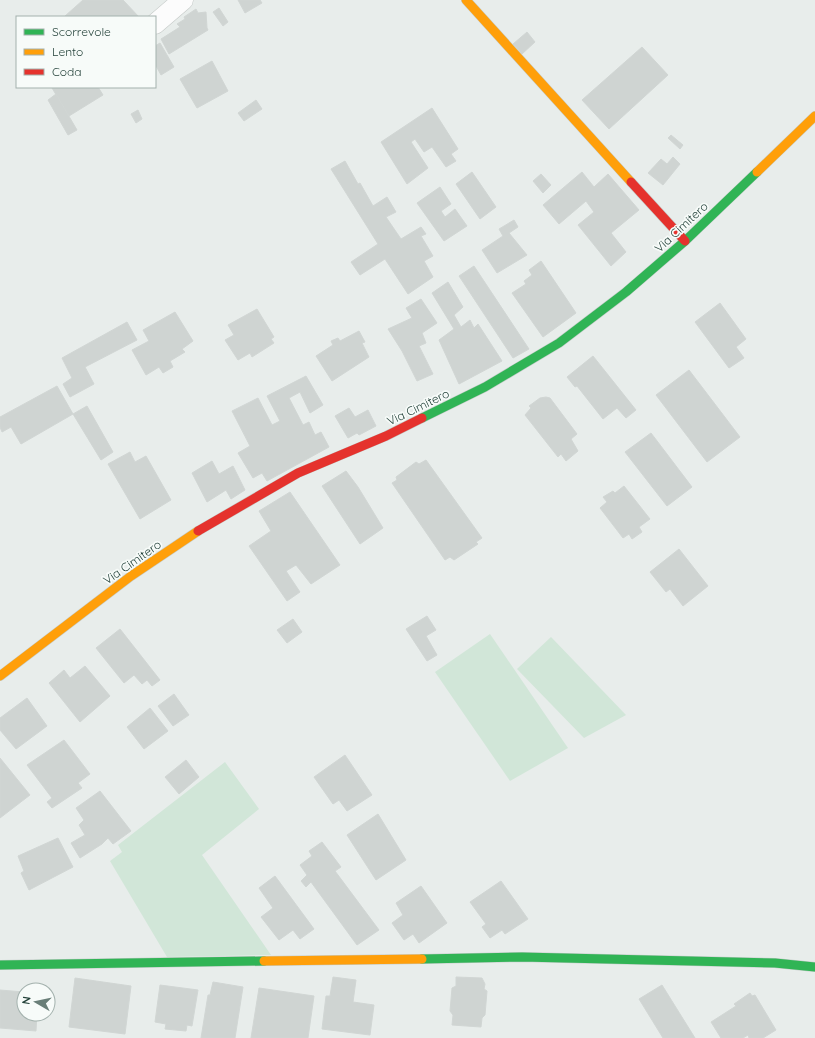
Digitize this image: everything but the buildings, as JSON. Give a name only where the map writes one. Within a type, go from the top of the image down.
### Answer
[{"type":"street","points":[[156,23],[183,0]]},
{"type":"street","points":[[466,0],[685,241]]},
{"type":"street","name":"Via Cimitero","points":[[0,676],[131,576],[204,527],[298,473],[386,436],[485,387],[559,343],[626,292],[685,241],[815,116]]},
{"type":"street","points":[[0,965],[522,957],[775,963],[815,967]]},
{"type":"green space","points":[[490,634],[568,748],[510,781],[435,672]]},
{"type":"green space","points":[[551,637],[626,715],[584,738],[517,669]]},
{"type":"green space","points":[[225,762],[259,809],[202,855],[271,955],[167,957],[110,861],[122,852],[118,845]]},
{"type":"traffic: fast","points":[[422,418],[485,387],[559,343],[626,292],[685,241],[757,172]]},
{"type":"traffic: fast","points":[[422,959],[522,957],[775,963],[815,967]]},
{"type":"traffic: fast","points":[[0,965],[264,961]]},
{"type":"traffic: slow","points":[[466,0],[631,182]]},
{"type":"traffic: slow","points":[[757,172],[815,116]]},
{"type":"traffic: slow","points":[[0,676],[131,576],[198,531]]},
{"type":"traffic: slow","points":[[264,961],[422,959]]},
{"type":"traffic: jam","points":[[631,182],[685,241]]},
{"type":"traffic: jam","points":[[198,531],[298,473],[386,436],[422,418]]}]
